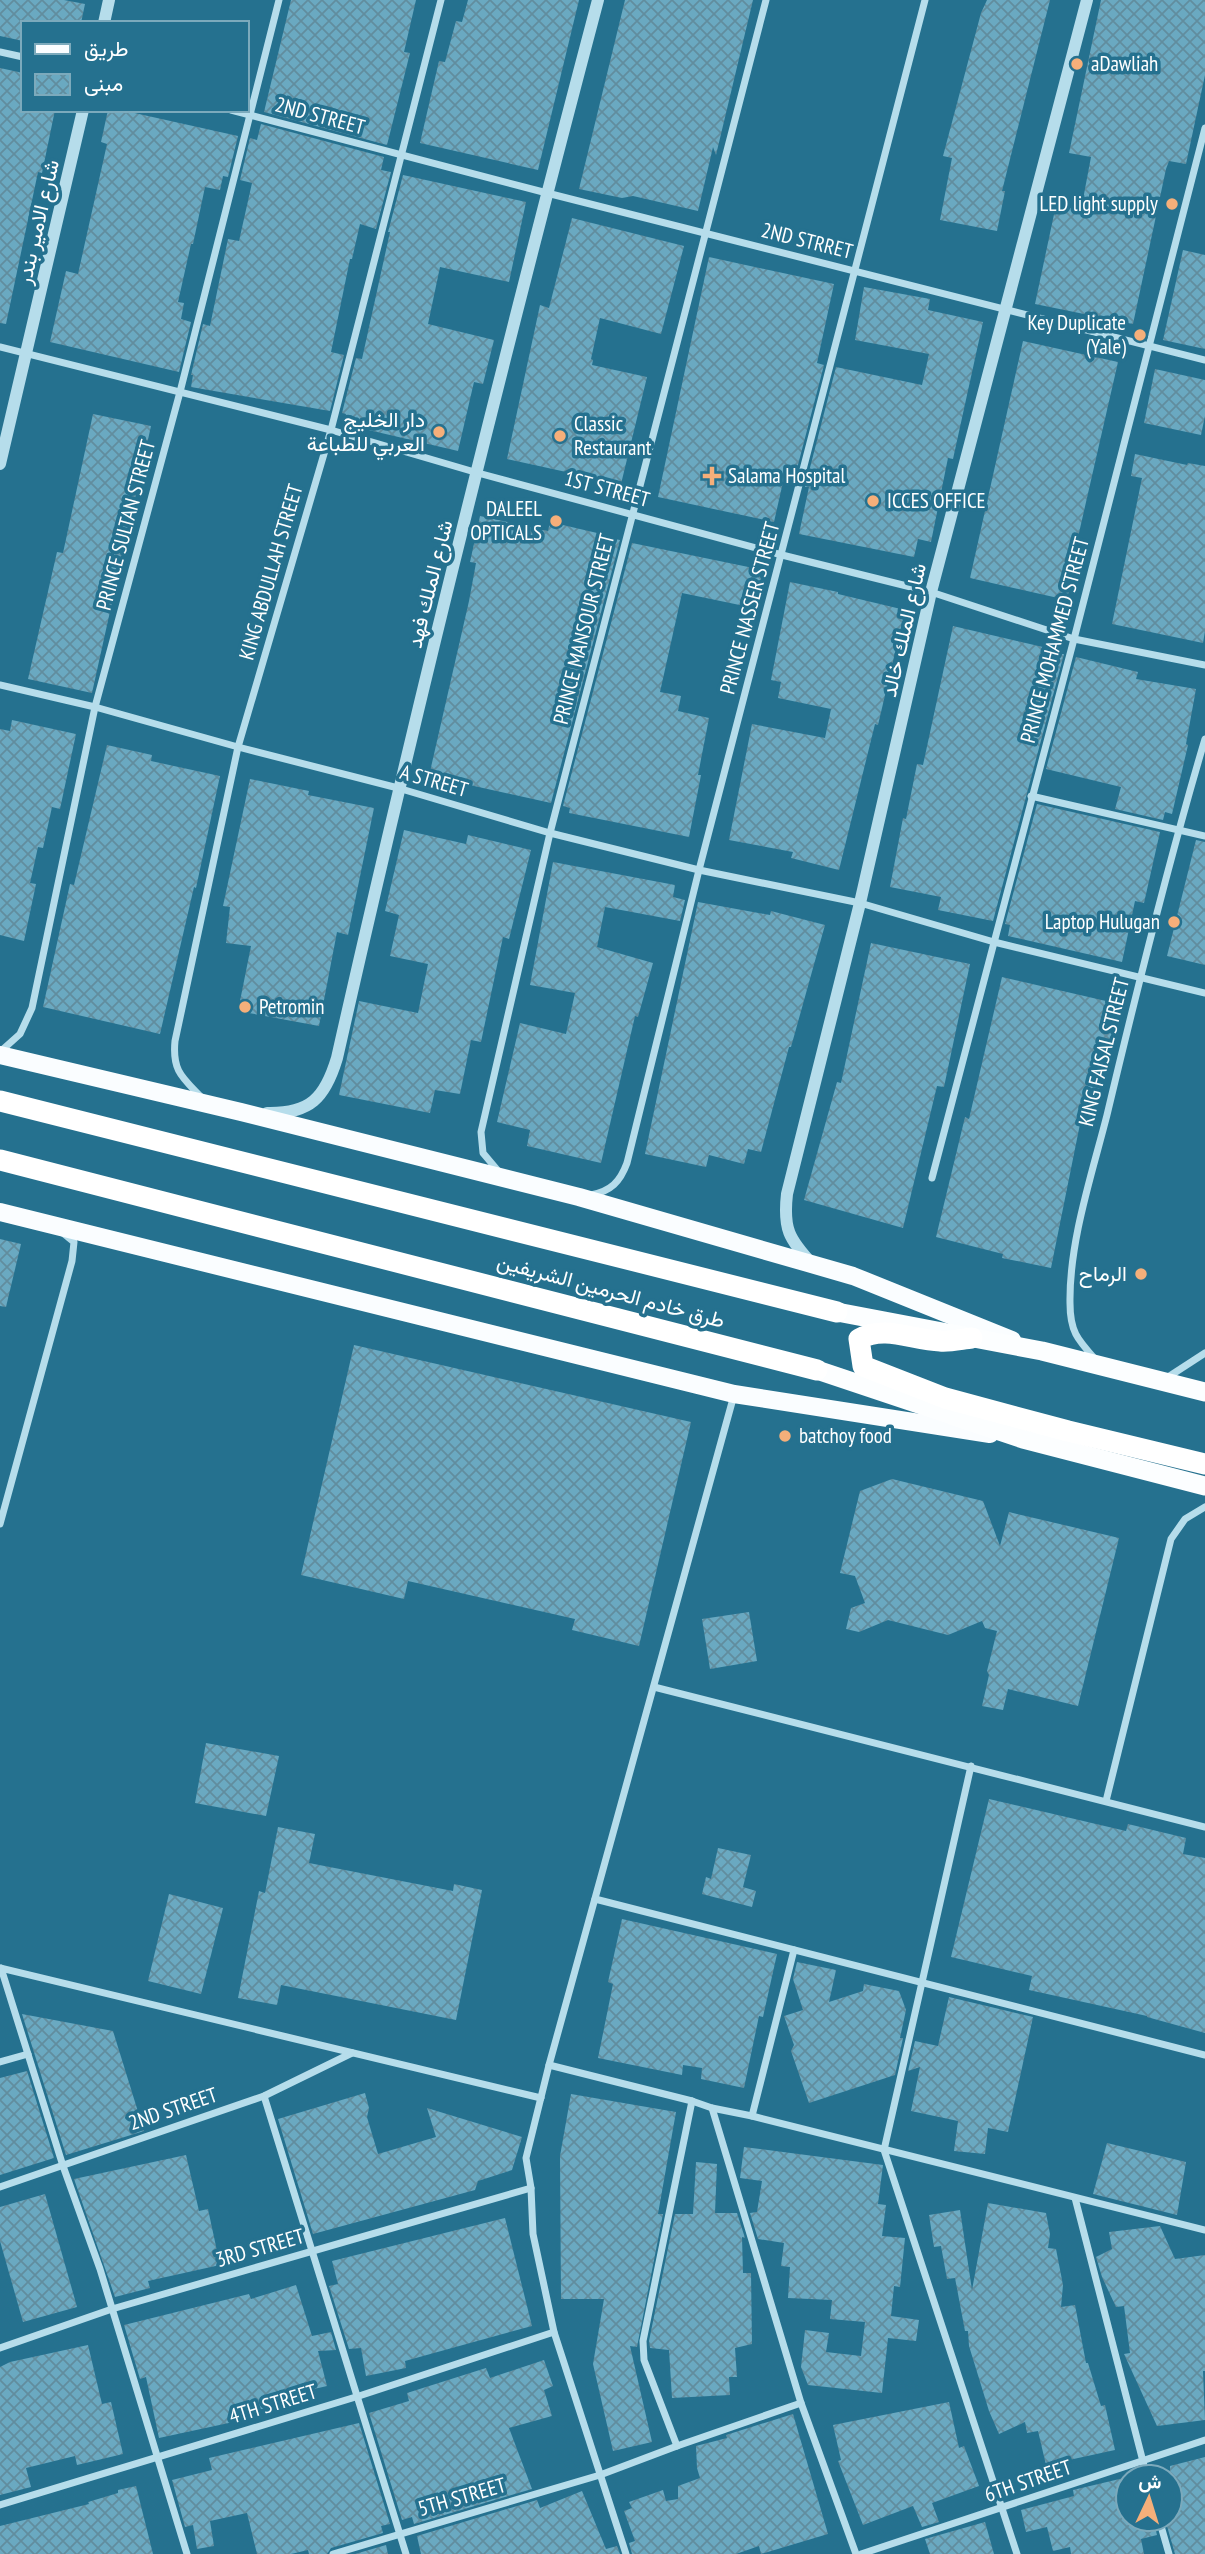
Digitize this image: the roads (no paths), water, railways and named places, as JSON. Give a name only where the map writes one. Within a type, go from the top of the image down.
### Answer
[{"type":"highway","name":"طرق خادم الحرمين الشريفين","points":[[0,1101],[837,1312],[1042,1351],[1205,1392]]},
{"type":"highway","name":"طرق خادم الحرمين الشريفين","points":[[0,1160],[817,1370],[1023,1439],[1205,1486]]},
{"type":"highway","points":[[972,1338],[940,1341],[896,1333],[869,1334],[859,1339],[863,1366],[945,1398],[1205,1464]]},
{"type":"main road","points":[[0,1054],[579,1197],[853,1276],[1042,1351]]},
{"type":"main road","points":[[0,1212],[734,1394],[1023,1439]]},
{"type":"street","points":[[104,21],[109,0]]},
{"type":"street","name":"PRINCE SULTAN STREET","points":[[0,1054],[20,1034],[32,1008],[95,707],[180,392],[279,0]]},
{"type":"street","name":"KING ABDULLAH STREET","points":[[208,1104],[178,1073],[174,1063],[174,1048],[238,747],[331,430],[441,0]]},
{"type":"street","name":"شارع الملك فهد","points":[[241,1112],[297,1111],[309,1105],[330,1081],[398,788],[598,0]]},
{"type":"street","name":"PRINCE MANSOUR STREET","points":[[508,1179],[486,1159],[481,1132],[550,833],[766,0]]},
{"type":"street","name":"PRINCE NASSER STREET","points":[[579,1197],[610,1189],[623,1175],[699,870],[925,0]]},
{"type":"street","name":"شارع الملك خالد","points":[[812,1265],[792,1242],[787,1231],[787,1194],[860,903],[931,592],[1087,0]]},
{"type":"street","points":[[0,52],[21,57]]},
{"type":"street","name":"شارع الامير بندر","points":[[0,464],[83,112]]},
{"type":"street","name":"2ND STREET","points":[[238,112],[400,155]]},
{"type":"street","name":"PRINCE MOHAMMED STREET","points":[[932,1178],[1205,128]]},
{"type":"street","name":"2ND STRRET","points":[[400,155],[1205,360]]},
{"type":"street","name":"1ST STREET","points":[[0,347],[331,430],[478,473],[931,592],[1074,639],[1205,665]]},
{"type":"street","name":"A STREET","points":[[0,685],[95,707],[398,788],[550,833],[699,870],[860,903],[994,942],[1205,993]]},
{"type":"street","name":"KING FAISAL STREET","points":[[1102,1367],[1076,1338],[1071,1318],[1075,1245],[1140,977],[1205,738]]},
{"type":"street","points":[[1031,796],[1205,836]]},
{"type":"street","points":[[0,1524],[72,1261],[74,1242],[54,1226]]},
{"type":"street","points":[[1161,1382],[1205,1353]]},
{"type":"street","points":[[626,2554],[554,2332],[533,2234],[531,2188],[526,2158],[734,1394]]},
{"type":"street","points":[[1106,1801],[1171,1539],[1185,1520],[1205,1507]]},
{"type":"street","points":[[654,1687],[1205,1827]]},
{"type":"street","points":[[971,1766],[884,2150],[1017,2554]]},
{"type":"street","points":[[595,1899],[1205,2055]]},
{"type":"street","points":[[752,2116],[794,1950]]},
{"type":"street","points":[[1,1968],[541,2098]]},
{"type":"street","points":[[1,1968],[63,2166],[112,2309],[187,2554]]},
{"type":"street","name":"2ND STREET","points":[[0,2188],[264,2096],[353,2053]]},
{"type":"street","points":[[0,2062],[28,2054]]},
{"type":"street","points":[[550,2065],[712,2108],[1205,2230]]},
{"type":"street","points":[[264,2096],[407,2554]]},
{"type":"street","points":[[677,2446],[644,2360],[643,2341],[692,2101]]},
{"type":"street","points":[[712,2108],[801,2403],[858,2554]]},
{"type":"street","name":"3RD STREET","points":[[0,2348],[112,2309],[531,2188]]},
{"type":"street","points":[[1075,2198],[1143,2461]]},
{"type":"street","name":"4TH STREET","points":[[0,2505],[359,2396],[554,2332]]},
{"type":"street","name":"5TH STREET","points":[[333,2554],[600,2475],[801,2403]]},
{"type":"street","name":"6TH STREET","points":[[858,2554],[1205,2440]]},
{"type":"street","points":[[1163,2533],[1169,2554]]},
{"type":"place","name":"aDawliah","points":[[1077,64]]},
{"type":"place","name":"LED light supply","points":[[1172,204]]},
{"type":"place","name":"Key Duplicate (Yale)","points":[[1140,335]]},
{"type":"place","name":"دار الخليج العربي للطباعة","points":[[439,432]]},
{"type":"place","name":"Classic Restaurant","points":[[560,436]]},
{"type":"place","name":"Salama Hospital","points":[[712,476]]},
{"type":"place","name":"ICCES OFFICE","points":[[873,501]]},
{"type":"place","name":"DALEEL OPTICALS","points":[[556,521]]},
{"type":"place","name":"Laptop Hulugan","points":[[1174,922]]},
{"type":"place","name":"Petromin","points":[[245,1007]]},
{"type":"place","name":"الرماح","points":[[1141,1274]]},
{"type":"place","name":"batchoy food","points":[[785,1436]]}]
